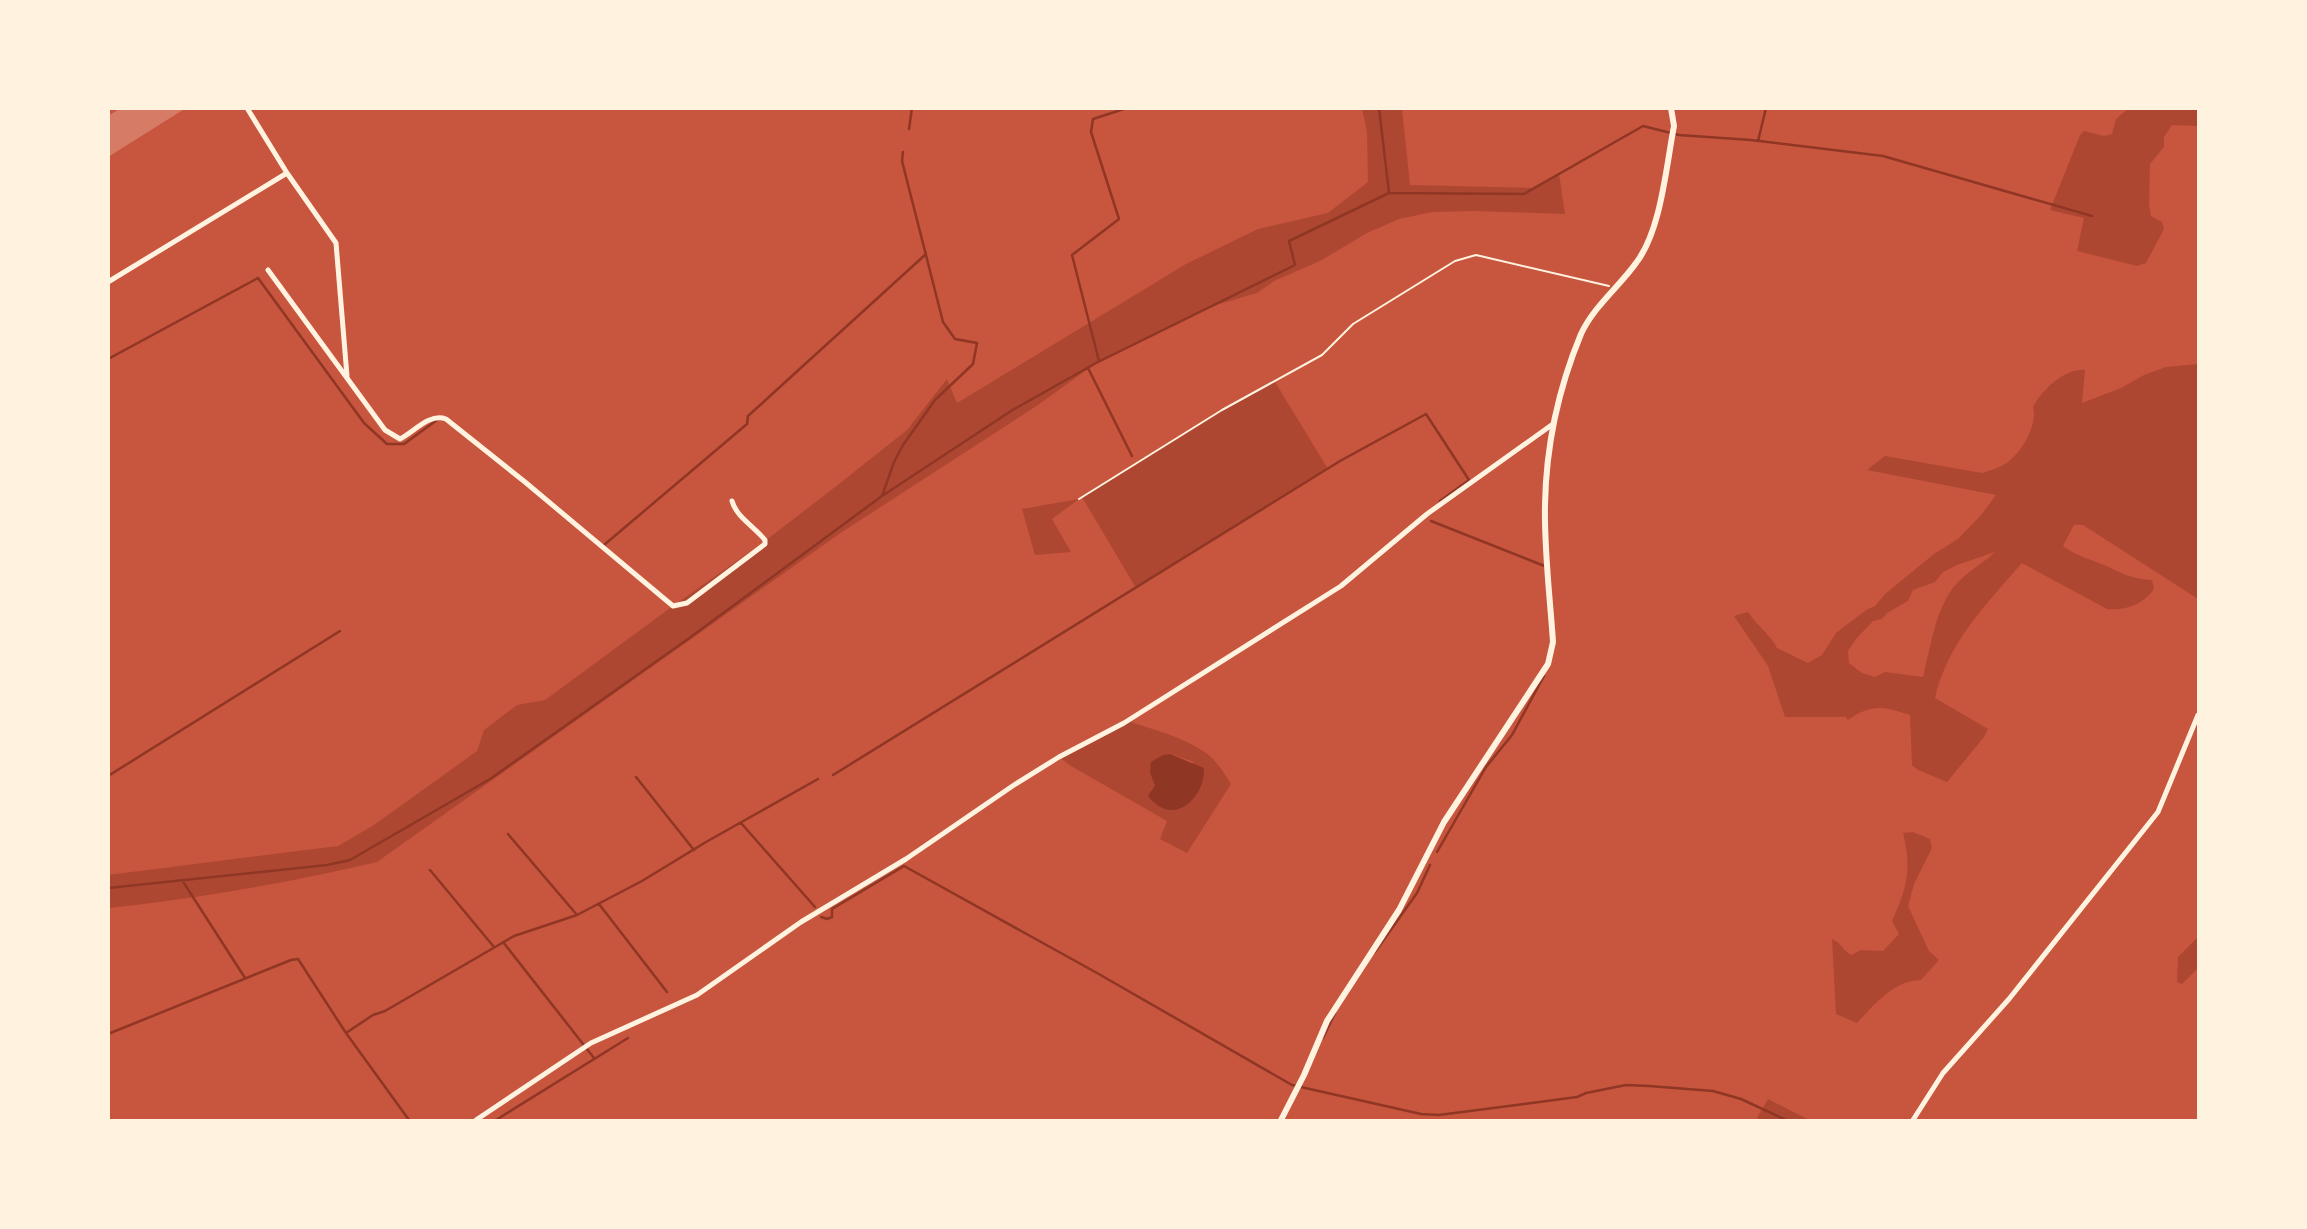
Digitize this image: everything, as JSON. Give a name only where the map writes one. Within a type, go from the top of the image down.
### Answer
[{"type":"street","points":[[247,108],[286,173],[336,243],[348,380]]},
{"type":"street","points":[[1281,1121],[1327,1021],[1399,911],[1444,822],[1548,664],[1553,642],[1545,504],[1553,424],[1582,332],[1612,289],[1637,263],[1653,233],[1674,129],[1671,108]]},
{"type":"street","points":[[108,282],[286,173]]},
{"type":"street","points":[[268,270],[391,435],[400,439],[433,418],[446,419],[673,606],[687,603],[765,544],[760,533],[735,510],[732,501]]},
{"type":"street","points":[[476,1121],[589,1044],[697,995],[801,922],[906,859],[1014,785],[1059,757],[1124,723],[1341,586],[1427,514],[1553,424]]},
{"type":"street","points":[[1913,1121],[1943,1073],[2009,999],[2158,812],[2199,715]]},
{"type":"path","points":[[1079,499],[1222,410],[1322,355],[1353,324],[1455,261],[1476,255],[1607,283],[1612,289]]},
{"type":"shaded area","points":[[2129,108],[2198,109],[2198,126],[2172,125],[2164,137],[2164,147],[2150,164],[2151,216],[2162,222],[2164,229],[2146,263],[2137,266],[2077,251],[2084,218],[2050,210],[2080,135],[2084,131],[2104,136],[2112,134],[2116,119]]},
{"type":"shaded area","points":[[1362,109],[1402,109],[1410,185],[1535,188],[1559,174],[1565,214],[1432,212],[1399,219],[1367,233],[1320,261],[1274,281],[1257,293],[1209,307],[1099,361],[1038,405],[839,534],[377,862],[243,889],[109,908],[108,875],[338,846],[374,825],[477,751],[484,730],[517,705],[545,700],[761,544],[839,484],[907,430],[947,379],[957,403],[1186,264],[1258,229],[1328,213],[1368,182],[1367,132]]},
{"type":"shaded area","points":[[2198,364],[2198,599],[2083,525],[2074,525],[2063,546],[2124,574],[2152,580],[2154,589],[2145,599],[2134,605],[2107,609],[2022,563],[1970,625],[1941,678],[1935,698],[1988,729],[1947,782],[1912,765],[1910,715],[1879,708],[1865,711],[1848,720],[1846,717],[1785,717],[1768,666],[1734,616],[1748,612],[1777,648],[1808,663],[1822,655],[1836,633],[1875,606],[1885,594],[1934,554],[1958,539],[1996,495],[1867,470],[1885,456],[1982,473],[1995,469],[2019,452],[2031,429],[2033,407],[2048,387],[2062,376],[2085,370],[2082,403],[2166,367]],"holes":[[[1995,552],[1961,579],[1950,593],[1935,628],[1923,677],[1885,672],[1875,677],[1862,673],[1849,663],[1848,651],[1856,639],[1873,621],[1882,619],[1908,601],[1913,590],[1935,582],[1943,572],[1957,565]]]},
{"type":"shaded area","points":[[1275,382],[1328,469],[1136,588],[1082,497],[1222,410]]},
{"type":"shaded area","points":[[1079,499],[1052,519],[1071,552],[1035,555],[1022,509]]},
{"type":"shaded area","points":[[1127,721],[1197,747],[1214,760],[1231,784],[1187,853],[1160,839],[1167,821],[1059,757]],"holes":[[[1170,754],[1194,762],[1151,790]]]},
{"type":"shaded area","points":[[1170,754],[1204,768],[1199,790],[1185,806],[1177,809],[1157,805],[1148,796],[1155,785],[1150,773],[1151,762]]},
{"type":"shaded area","points":[[1913,832],[1930,839],[1932,848],[1914,884],[1908,906],[1929,951],[1939,960],[1921,980],[1902,984],[1885,995],[1857,1023],[1836,1014],[1832,939],[1851,955],[1861,950],[1883,951],[1899,934],[1892,921],[1907,878],[1903,833]]},
{"type":"shaded area","points":[[2198,937],[2198,968],[2182,984],[2177,982],[2178,957]]},
{"type":"shaded area","points":[[1768,1099],[1809,1120],[1757,1118]]},
{"type":"building","points":[[121,108],[186,108],[108,157],[108,116]]},
{"type":"waterway","points":[[909,129],[912,108]]},
{"type":"waterway","points":[[1099,361],[1072,255],[1119,219],[1091,132],[1093,119],[1127,108]]},
{"type":"waterway","points":[[1379,108],[1389,193]]},
{"type":"waterway","points":[[1758,141],[1766,108]]},
{"type":"waterway","points":[[108,888],[327,865],[350,860],[490,779],[688,639],[882,496],[1011,411],[1096,363],[1295,265],[1289,241],[1389,193],[1524,194],[1643,126],[1679,135],[1751,140],[1883,156],[2092,216]]},
{"type":"waterway","points":[[882,496],[903,445],[935,400],[973,364],[977,343],[955,339],[943,322],[902,161],[903,152]]},
{"type":"waterway","points":[[604,545],[747,424],[748,416],[926,254]]},
{"type":"waterway","points":[[108,359],[258,278],[364,423],[387,444],[404,444],[437,420]]},
{"type":"waterway","points":[[1088,368],[1132,456]]},
{"type":"waterway","points":[[833,775],[1340,461],[1426,414],[1469,480],[1440,501]]},
{"type":"waterway","points":[[1431,521],[1547,567]]},
{"type":"waterway","points":[[108,776],[340,631]]},
{"type":"waterway","points":[[1437,852],[1486,767],[1512,735],[1544,676]]},
{"type":"waterway","points":[[636,777],[694,850]]},
{"type":"waterway","points":[[346,1033],[514,936],[577,915],[642,881],[818,779]]},
{"type":"waterway","points":[[741,823],[815,907]]},
{"type":"waterway","points":[[508,834],[577,915]]},
{"type":"waterway","points":[[1375,952],[1417,893],[1430,865]]},
{"type":"waterway","points":[[821,917],[832,917],[832,909],[904,866],[1292,1085],[1421,1114],[1439,1115],[1577,1097],[1626,1085],[1713,1091],[1741,1099],[1786,1120]]},
{"type":"waterway","points":[[430,870],[494,947]]},
{"type":"waterway","points":[[182,880],[245,978]]},
{"type":"waterway","points":[[599,904],[667,992]]},
{"type":"waterway","points":[[503,942],[594,1058]]},
{"type":"waterway","points":[[108,1034],[298,959],[346,1033],[409,1120]]},
{"type":"waterway","points":[[1323,1038],[1335,1013]]},
{"type":"waterway","points":[[496,1120],[628,1038]]}]
